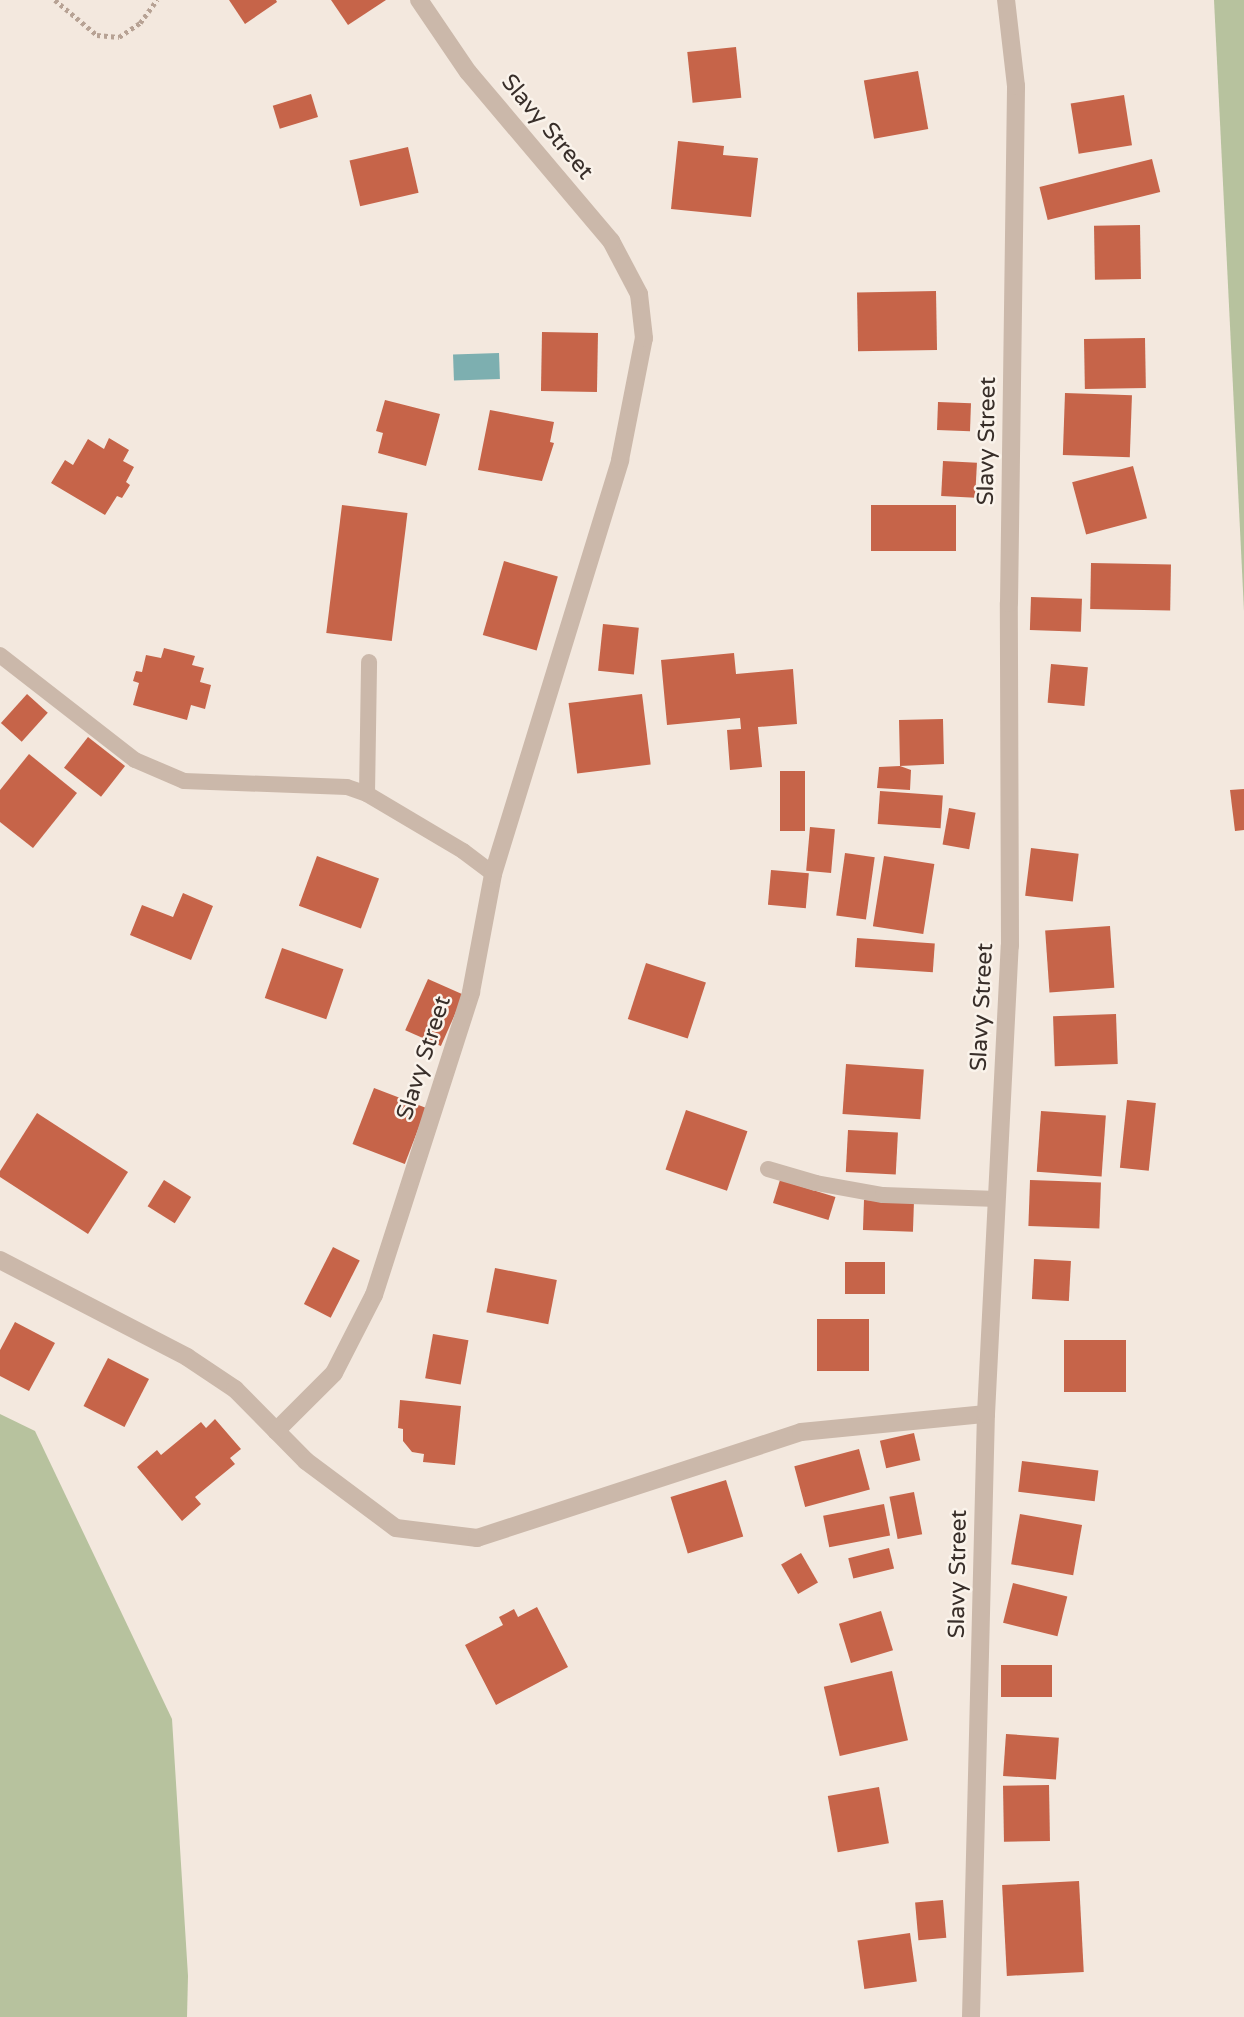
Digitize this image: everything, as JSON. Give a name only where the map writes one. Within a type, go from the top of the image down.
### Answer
[{"type":"street","name":"Slavy Street","points":[[275,1431],[334,1373],[374,1295],[471,992],[493,874],[620,460],[644,338],[639,294],[611,241],[468,72],[419,0]]},
{"type":"street","name":"Slavy Street","points":[[971,2017],[986,1414],[1010,946],[1009,603],[1016,86],[1006,0]]},
{"type":"street","points":[[0,1260],[187,1357],[236,1389],[306,1461],[396,1528],[477,1538],[801,1432],[986,1414]]},
{"type":"lane","points":[[0,656],[135,760],[184,781],[347,787],[367,794],[463,851],[493,874]]},
{"type":"lane","points":[[367,794],[369,662]]},
{"type":"lane","points":[[768,1169],[816,1183],[883,1195],[997,1199]]},
{"type":"path","points":[[55,0],[97,35],[118,37],[140,23],[157,0]]},
{"type":"green space","points":[[1214,0],[1244,0],[1244,611]]},
{"type":"green space","points":[[0,1414],[35,1431],[172,1719],[188,1976],[187,2017],[0,2017]]},
{"type":"water","points":[[499,353],[500,379],[454,381],[453,355]]},
{"type":"building","points":[[229,0],[276,0],[277,2],[245,24]]},
{"type":"building","points":[[331,0],[386,0],[348,25]]},
{"type":"building","points":[[736,47],[741,98],[693,103],[687,52]]},
{"type":"building","points":[[918,71],[928,129],[874,139],[864,81]]},
{"type":"building","points":[[311,94],[318,117],[280,129],[273,106]]},
{"type":"building","points":[[1124,95],[1132,145],[1079,154],[1071,103]]},
{"type":"building","points":[[678,141],[724,146],[723,155],[758,158],[751,217],[671,209]]},
{"type":"building","points":[[408,147],[419,193],[360,206],[350,160]]},
{"type":"building","points":[[1152,159],[1160,192],[1048,220],[1039,187]]},
{"type":"building","points":[[1140,225],[1141,279],[1095,280],[1094,226]]},
{"type":"building","points":[[936,291],[937,350],[858,351],[857,292]]},
{"type":"building","points":[[542,332],[598,333],[597,392],[541,391]]},
{"type":"building","points":[[1145,338],[1146,388],[1085,389],[1084,339]]},
{"type":"building","points":[[1065,393],[1132,395],[1130,457],[1063,455]]},
{"type":"building","points":[[385,400],[440,414],[426,466],[378,453],[383,433],[376,431]]},
{"type":"building","points":[[938,402],[971,403],[970,431],[937,430]]},
{"type":"building","points":[[490,410],[554,422],[550,442],[554,443],[542,481],[478,470]]},
{"type":"building","points":[[109,438],[129,450],[123,461],[134,467],[126,482],[130,485],[122,498],[117,496],[105,515],[51,483],[65,460],[73,465],[88,439],[104,449]]},
{"type":"building","points":[[943,461],[977,463],[975,498],[941,496]]},
{"type":"building","points":[[1133,466],[1147,518],[1086,534],[1072,482]]},
{"type":"building","points":[[342,505],[408,513],[392,641],[326,633]]},
{"type":"building","points":[[871,505],[956,505],[956,551],[871,551]]},
{"type":"building","points":[[504,561],[558,576],[537,650],[483,635]]},
{"type":"building","points":[[1091,563],[1171,564],[1170,610],[1090,609]]},
{"type":"building","points":[[1031,597],[1082,599],[1081,632],[1030,630]]},
{"type":"building","points":[[603,624],[639,628],[634,675],[598,671]]},
{"type":"building","points":[[164,648],[195,656],[192,665],[204,668],[200,682],[211,685],[205,709],[191,705],[187,720],[133,705],[139,683],[133,681],[136,671],[142,672],[146,655],[161,658]]},
{"type":"building","points":[[734,653],[736,674],[793,669],[797,724],[758,727],[762,767],[730,770],[727,730],[741,729],[740,718],[667,725],[661,660]]},
{"type":"building","points":[[1051,664],[1088,667],[1084,706],[1048,703]]},
{"type":"building","points":[[27,694],[48,713],[22,742],[1,723]]},
{"type":"building","points":[[642,694],[651,764],[577,773],[569,703]]},
{"type":"building","points":[[943,719],[944,764],[900,766],[899,720]]},
{"type":"building","points":[[88,737],[125,766],[101,797],[64,768]]},
{"type":"building","points":[[29,754],[77,793],[33,848],[0,822],[0,790]]},
{"type":"building","points":[[900,766],[911,770],[910,790],[877,788],[879,767]]},
{"type":"building","points":[[780,771],[805,771],[805,831],[780,831]]},
{"type":"building","points":[[1244,789],[1244,830],[1235,831],[1230,790]]},
{"type":"building","points":[[880,791],[943,795],[941,828],[878,824]]},
{"type":"building","points":[[949,808],[976,813],[969,849],[943,844]]},
{"type":"building","points":[[810,827],[835,829],[831,873],[806,871]]},
{"type":"building","points":[[1031,848],[1079,854],[1073,901],[1025,896]]},
{"type":"building","points":[[845,853],[875,857],[866,920],[836,915]]},
{"type":"building","points":[[317,856],[379,879],[361,928],[299,906]]},
{"type":"building","points":[[884,856],[934,864],[923,934],[873,926]]},
{"type":"building","points":[[771,870],[809,873],[806,908],[768,905]]},
{"type":"building","points":[[183,893],[213,906],[191,960],[130,935],[142,905],[173,917]]},
{"type":"building","points":[[1110,926],[1114,988],[1049,992],[1045,931]]},
{"type":"building","points":[[857,938],[935,943],[933,972],[855,967]]},
{"type":"building","points":[[282,948],[343,969],[326,1019],[265,998]]},
{"type":"building","points":[[646,963],[706,982],[688,1039],[628,1019]]},
{"type":"building","points":[[428,979],[464,995],[441,1046],[405,1030]]},
{"type":"building","points":[[1116,1014],[1118,1064],[1055,1066],[1053,1016]]},
{"type":"building","points":[[846,1064],[924,1069],[920,1119],[843,1114]]},
{"type":"building","points":[[374,1088],[426,1108],[405,1164],[352,1144]]},
{"type":"building","points":[[1127,1100],[1156,1103],[1149,1171],[1120,1168]]},
{"type":"building","points":[[686,1110],[747,1131],[727,1191],[665,1170]]},
{"type":"building","points":[[1041,1111],[1106,1116],[1102,1176],[1037,1172]]},
{"type":"building","points":[[37,1113],[128,1172],[88,1234],[0,1177],[0,1171]]},
{"type":"building","points":[[848,1130],[898,1133],[896,1175],[846,1172]]},
{"type":"building","points":[[164,1180],[191,1197],[175,1223],[148,1206]]},
{"type":"building","points":[[780,1180],[835,1197],[828,1220],[773,1203]]},
{"type":"building","points":[[1030,1180],[1101,1182],[1099,1228],[1028,1226]]},
{"type":"building","points":[[864,1200],[914,1202],[913,1232],[863,1230]]},
{"type":"building","points":[[333,1247],[360,1261],[331,1318],[304,1304]]},
{"type":"building","points":[[1034,1259],[1071,1261],[1069,1301],[1032,1299]]},
{"type":"building","points":[[845,1262],[885,1262],[885,1294],[845,1294]]},
{"type":"building","points":[[495,1268],[557,1280],[548,1324],[486,1312]]},
{"type":"building","points":[[817,1319],[869,1319],[869,1371],[817,1371]]},
{"type":"building","points":[[15,1322],[55,1343],[29,1391],[0,1376],[0,1350]]},
{"type":"building","points":[[433,1334],[468,1340],[461,1385],[425,1378]]},
{"type":"building","points":[[1064,1340],[1126,1340],[1126,1392],[1064,1392]]},
{"type":"building","points":[[108,1358],[149,1379],[124,1427],[83,1406]]},
{"type":"building","points":[[400,1400],[461,1406],[455,1465],[423,1462],[424,1454],[412,1452],[403,1441],[403,1429],[398,1428]]},
{"type":"building","points":[[215,1419],[241,1449],[230,1458],[235,1464],[195,1497],[201,1504],[182,1521],[137,1467],[157,1450],[161,1455],[201,1422],[206,1428]]},
{"type":"building","points":[[914,1433],[920,1460],[886,1468],[880,1441]]},
{"type":"building","points":[[859,1449],[870,1490],[805,1507],[794,1466]]},
{"type":"building","points":[[1022,1461],[1098,1470],[1095,1501],[1018,1492]]},
{"type":"building","points":[[726,1480],[743,1536],[688,1553],[671,1497]]},
{"type":"building","points":[[914,1492],[922,1534],[898,1539],[889,1497]]},
{"type":"building","points":[[884,1504],[890,1535],[829,1547],[823,1516]]},
{"type":"building","points":[[1020,1514],[1082,1525],[1073,1575],[1011,1564]]},
{"type":"building","points":[[889,1548],[894,1568],[853,1579],[848,1558]]},
{"type":"building","points":[[801,1553],[818,1582],[798,1594],[781,1564]]},
{"type":"building","points":[[1013,1583],[1067,1597],[1057,1636],[1003,1623]]},
{"type":"building","points":[[537,1607],[568,1667],[496,1705],[465,1645],[503,1625],[499,1617],[514,1609],[518,1617]]},
{"type":"building","points":[[881,1611],[893,1650],[851,1663],[839,1624]]},
{"type":"building","points":[[1001,1665],[1052,1665],[1052,1697],[1001,1697]]},
{"type":"building","points":[[892,1671],[908,1740],[840,1756],[824,1687]]},
{"type":"building","points":[[1006,1734],[1059,1738],[1056,1780],[1003,1776]]},
{"type":"building","points":[[1049,1785],[1050,1841],[1004,1842],[1003,1786]]},
{"type":"building","points":[[879,1787],[889,1843],[838,1852],[828,1796]]},
{"type":"building","points":[[1079,1881],[1084,1972],[1007,1976],[1002,1885]]},
{"type":"building","points":[[943,1900],[946,1938],[918,1940],[915,1902]]},
{"type":"building","points":[[910,1933],[917,1982],[864,1989],[858,1940]]}]
